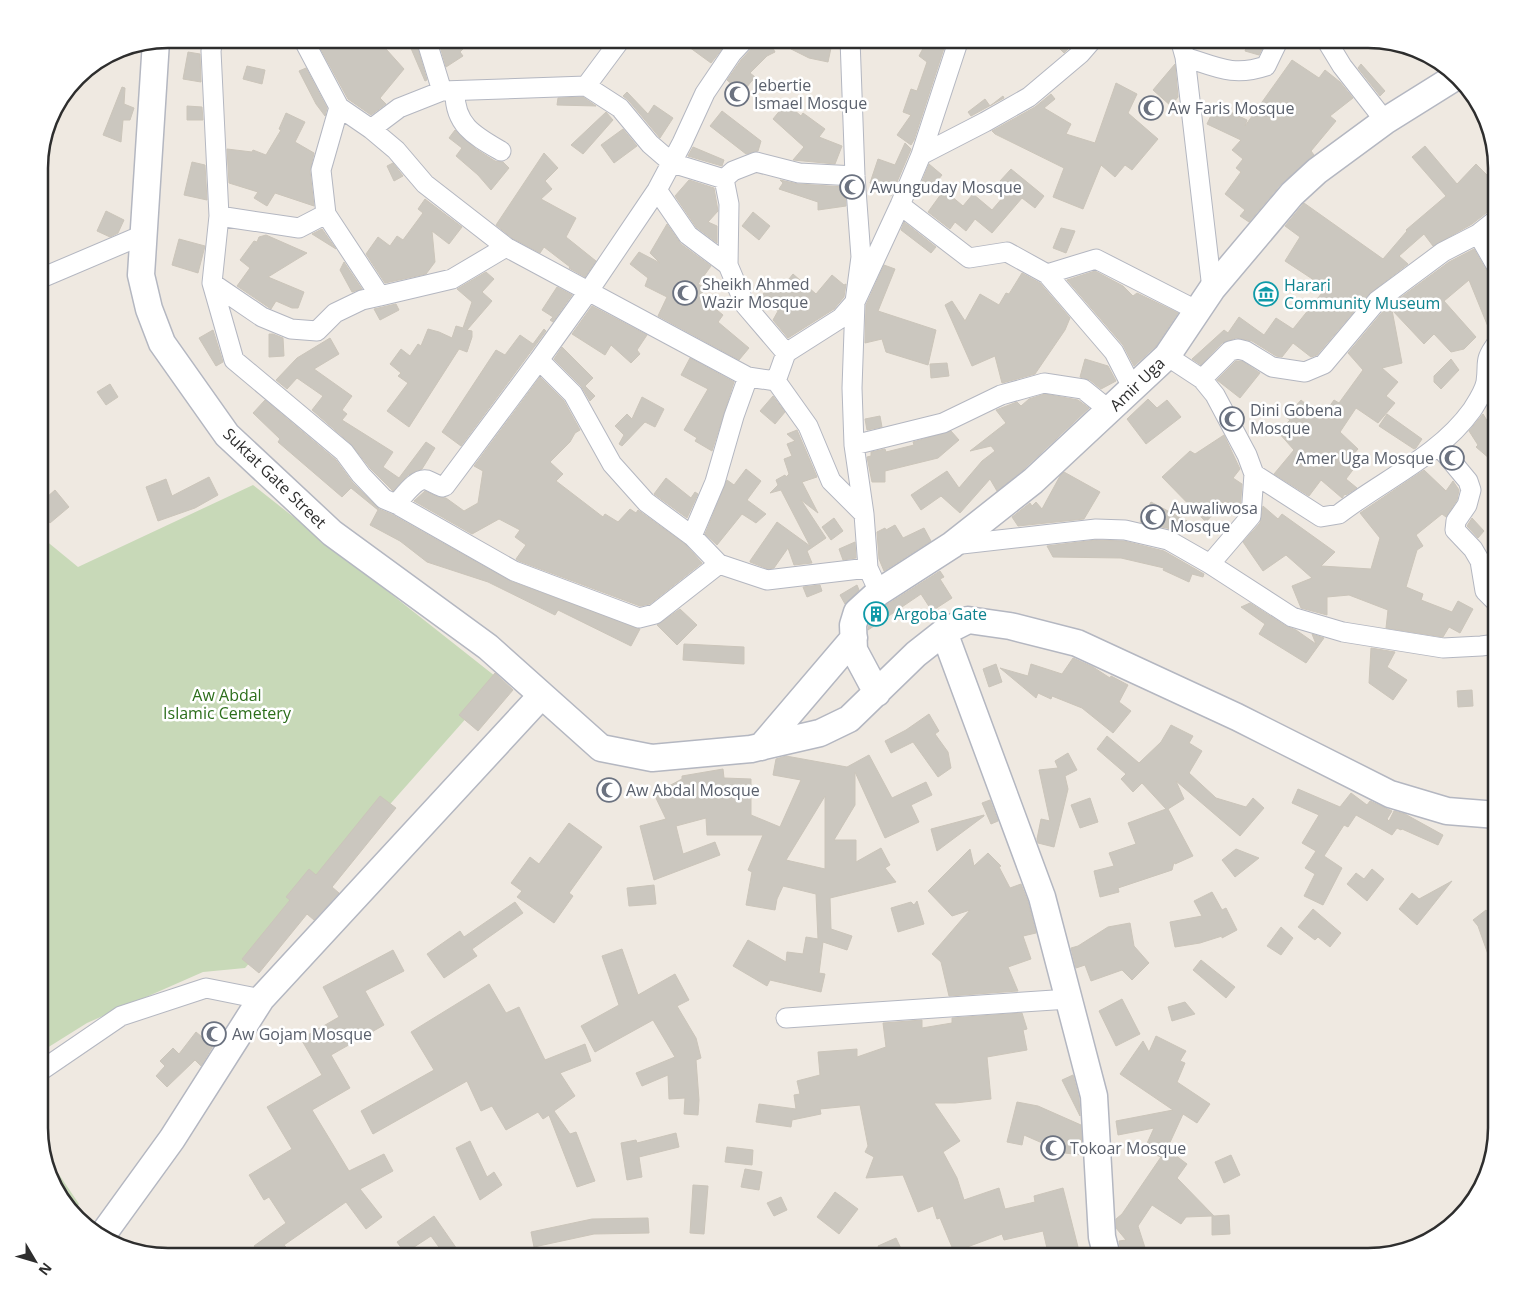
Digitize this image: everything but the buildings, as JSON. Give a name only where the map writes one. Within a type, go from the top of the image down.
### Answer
[{"type":"street","points":[[850,47],[861,257],[854,302],[852,388],[854,445],[864,514],[868,568],[879,592]]},
{"type":"street","points":[[776,380],[786,353],[841,318],[854,302],[900,205],[921,155],[957,47]]},
{"type":"street","points":[[921,155],[1029,97],[1086,47]]},
{"type":"street","points":[[1182,47],[1185,57],[1212,289]]},
{"type":"street","points":[[1185,57],[1231,72],[1250,71],[1266,66],[1275,47]]},
{"type":"street","points":[[1331,47],[1342,66],[1385,121]]},
{"type":"street","points":[[212,48],[219,216],[212,283],[234,360],[344,452],[361,475],[384,499],[514,571],[638,618],[655,614],[719,564]]},
{"type":"street","points":[[308,48],[339,107],[396,150],[425,184],[506,247],[748,377],[776,380],[808,426],[832,480],[864,514]]},
{"type":"street","points":[[430,48],[455,103],[458,115],[467,129],[501,151]]},
{"type":"street","points":[[586,86],[615,48]]},
{"type":"street","points":[[396,504],[422,480],[428,480],[442,487],[445,486],[588,292],[657,190],[705,93],[737,48]]},
{"type":"street","name":"Suktat Gate Street","points":[[156,49],[141,276],[149,310],[162,343],[227,435],[332,533],[488,647],[601,748],[652,758],[761,747],[820,733],[849,719],[916,654],[944,632],[968,620],[1010,626],[1078,643],[1237,718],[1390,794],[1447,811],[1488,815]]},
{"type":"street","name":"Amir Uga","points":[[877,693],[854,650],[853,625],[856,612],[879,592],[952,545],[1033,481],[1167,356],[1196,310],[1212,289],[1298,188],[1317,171],[1385,121],[1451,80]]},
{"type":"street","points":[[370,130],[399,108],[448,91],[586,86],[620,108],[650,144],[672,163],[724,179]]},
{"type":"street","points":[[339,107],[321,170],[326,214],[380,296]]},
{"type":"street","points":[[724,179],[732,171],[756,162],[799,173],[856,176]]},
{"type":"street","points":[[724,179],[729,204],[728,265],[744,305],[786,353]]},
{"type":"street","points":[[657,190],[688,235],[728,265]]},
{"type":"street","points":[[900,205],[969,258],[1007,252],[1047,274],[1114,352],[1132,387]]},
{"type":"street","points":[[219,216],[299,228],[326,214]]},
{"type":"street","points":[[1202,379],[1230,351],[1238,348],[1272,367],[1305,372],[1324,364],[1377,301],[1443,252],[1478,234],[1488,226]]},
{"type":"street","points":[[48,275],[145,234]]},
{"type":"street","points":[[1478,234],[1488,251]]},
{"type":"street","points":[[212,283],[262,317],[291,329],[317,331],[335,313],[362,300],[452,279],[506,247]]},
{"type":"street","points":[[1047,274],[1096,259],[1196,310]]},
{"type":"street","points":[[1167,356],[1202,379],[1215,394],[1254,474],[1251,516],[1210,564]]},
{"type":"street","points":[[1254,474],[1321,517],[1339,514],[1439,446],[1471,411],[1481,395],[1486,384],[1488,356]]},
{"type":"street","points":[[539,360],[573,394],[612,464],[646,502],[692,536],[719,564],[767,580],[868,568]]},
{"type":"street","points":[[692,536],[715,482],[734,416],[748,377]]},
{"type":"street","points":[[854,445],[942,423],[1001,395],[1044,384],[1083,389],[1109,410]]},
{"type":"street","points":[[1439,446],[1468,481],[1471,490],[1467,505],[1456,521],[1455,530],[1473,549],[1480,561],[1485,591],[1488,594]]},
{"type":"street","points":[[952,545],[1096,529],[1125,530],[1168,540],[1210,564],[1292,617],[1343,632],[1443,648],[1488,645]]},
{"type":"street","points":[[944,632],[1042,898],[1069,999],[1094,1096],[1102,1237],[1105,1248]]},
{"type":"street","points":[[761,747],[854,638]]},
{"type":"street","points":[[106,1231],[172,1139],[261,1000],[541,696]]},
{"type":"street","points":[[48,1066],[121,1016],[206,988],[261,1000]]},
{"type":"street","points":[[786,1018],[1069,999]]},
{"type":"green space","name":"Aw Abdal Islamic Cemetery","points":[[253,485],[500,680],[245,968],[203,972],[87,1023],[48,1047],[48,542],[78,567]]},
{"type":"green space","points":[[54,1167],[79,1204],[77,1208],[72,1202]]},
{"type":"place","name":"Jebertie Ismael Mosque","points":[[737,94]]},
{"type":"place","name":"Aw Faris Mosque","points":[[1151,108]]},
{"type":"place","name":"Awunguday Mosque","points":[[852,187]]},
{"type":"place","name":"Sheikh Ahmed Wazir Mosque","points":[[685,293]]},
{"type":"place","name":"Harari Community Museum","points":[[1266,294]]},
{"type":"place","name":"Dini Gobena Mosque","points":[[1232,419]]},
{"type":"place","name":"Amer Uga Mosque","points":[[1452,458]]},
{"type":"place","name":"Auwaliwosa Mosque","points":[[1153,517]]},
{"type":"place","name":"Argoba Gate","points":[[876,614]]},
{"type":"place","name":"Aw Abdal Mosque","points":[[609,790]]},
{"type":"place","name":"Aw Gojam Mosque","points":[[214,1034]]},
{"type":"place","name":"Tokoar Mosque","points":[[1053,1148]]}]
